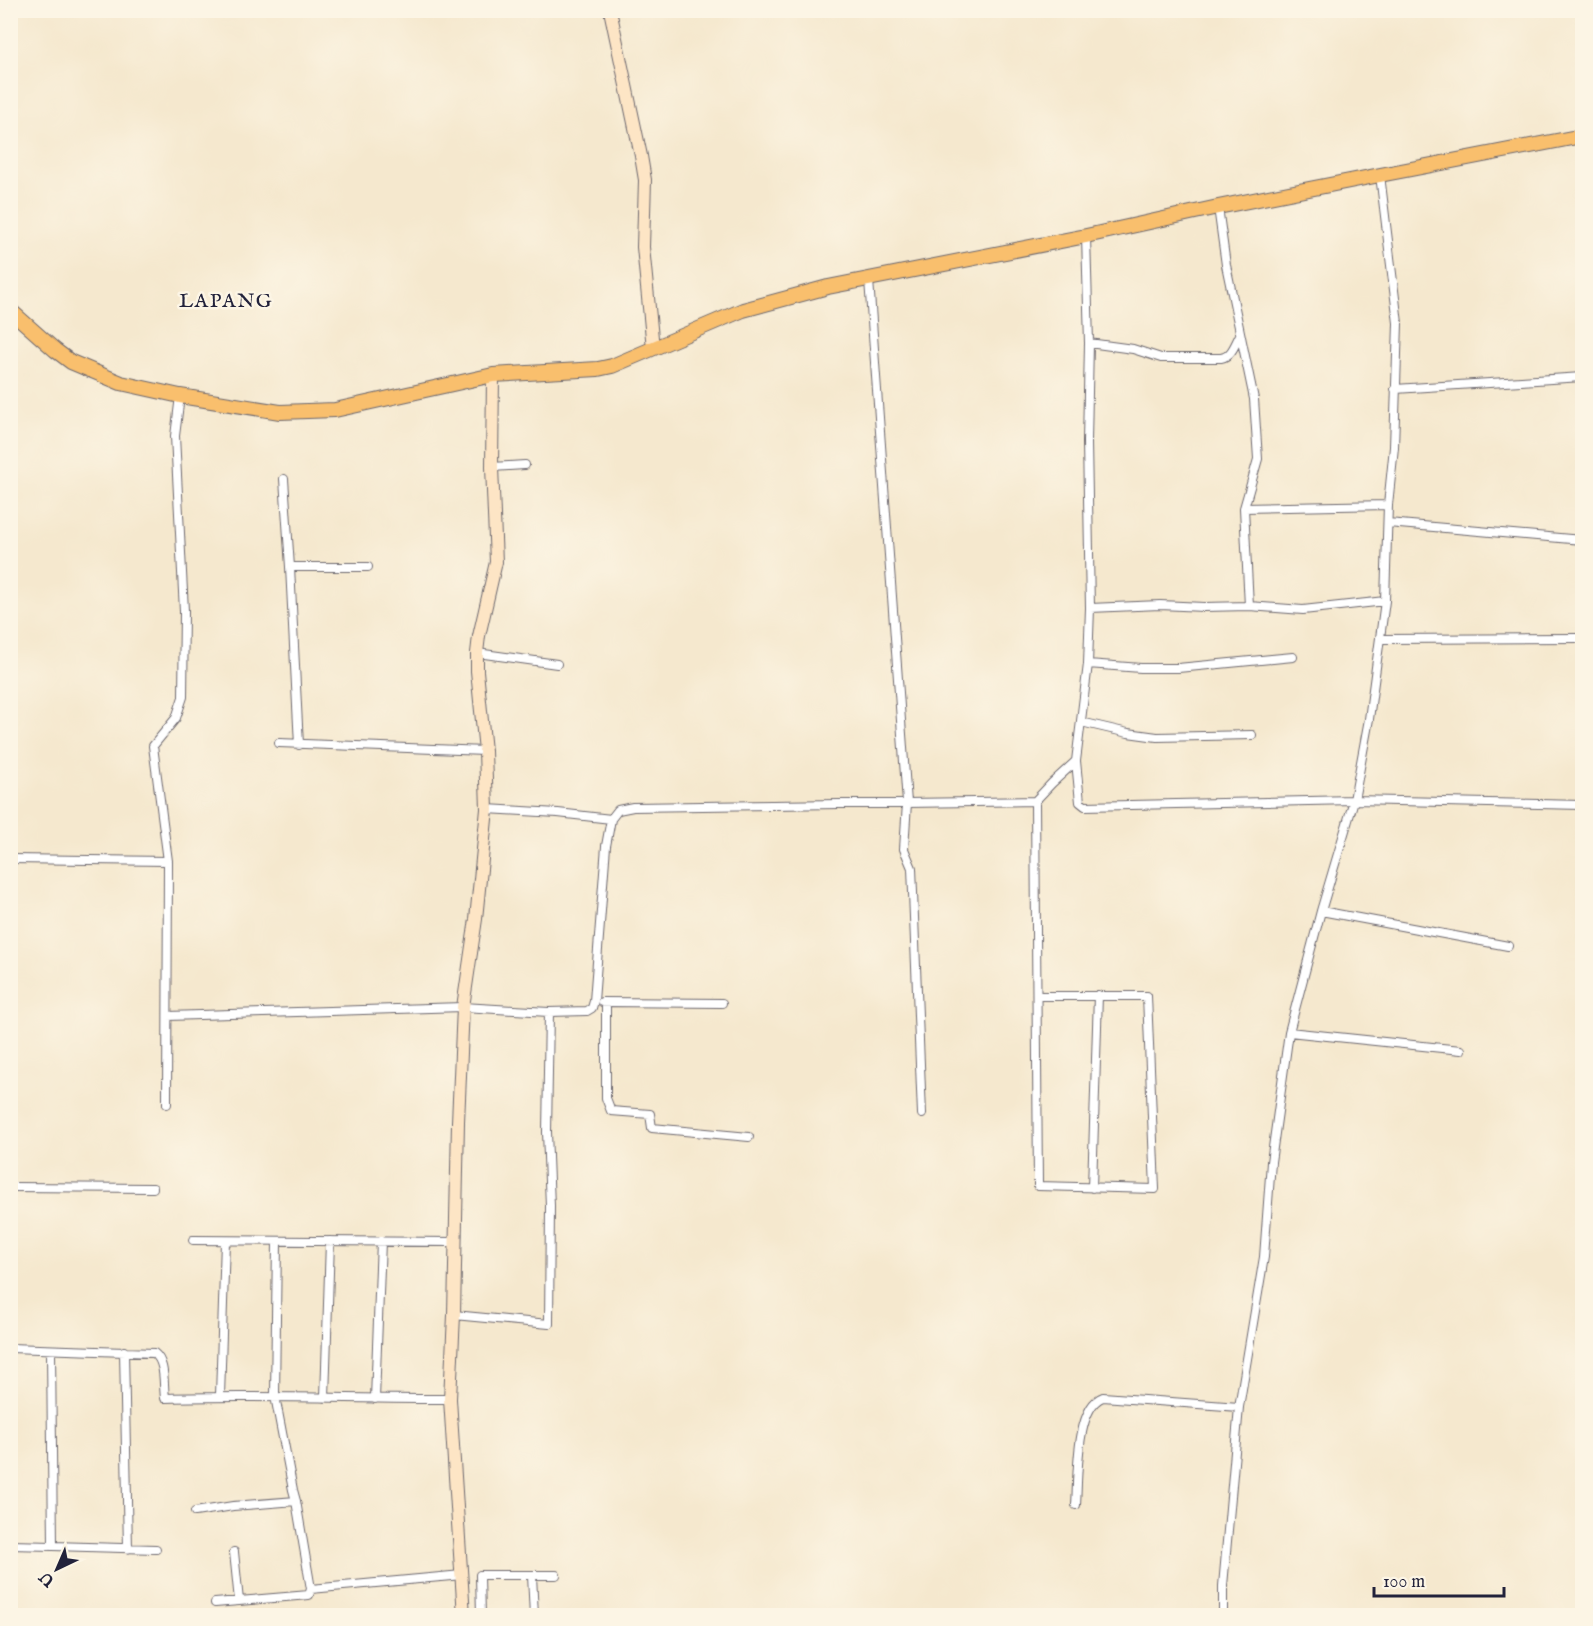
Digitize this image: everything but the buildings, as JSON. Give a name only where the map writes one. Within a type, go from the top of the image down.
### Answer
[{"type":"main road","points":[[12,313],[71,362],[121,383],[180,396],[280,412],[335,410],[493,375],[598,369],[612,366],[743,310],[828,287],[1086,236],[1218,207],[1582,136]]},
{"type":"street","points":[[610,10],[645,180],[643,247],[653,348]]},
{"type":"street","points":[[1223,1616],[1223,1586],[1239,1407],[1264,1257],[1271,1162],[1289,1032],[1353,800],[1369,719],[1385,601],[1398,323],[1380,175]]},
{"type":"street","points":[[1218,207],[1226,265],[1254,399],[1258,459],[1245,508],[1249,606]]},
{"type":"street","points":[[1086,236],[1089,343],[1087,442],[1090,608],[1088,663],[1076,761],[1080,802],[1085,806],[1353,800],[1582,805]]},
{"type":"street","points":[[868,280],[907,803],[904,849],[912,868],[922,1114]]},
{"type":"street","points":[[1089,343],[1133,349],[1161,358],[1221,358],[1226,357],[1233,349],[1240,334]]},
{"type":"street","points":[[464,1616],[450,1399],[458,1100],[464,1007],[487,809],[477,653],[478,636],[496,562],[492,467],[493,375]]},
{"type":"street","points":[[1395,389],[1582,377]]},
{"type":"street","points":[[167,1104],[168,861],[153,746],[176,718],[183,697],[184,610],[175,436],[180,396]]},
{"type":"street","points":[[492,467],[525,465]]},
{"type":"street","points":[[284,479],[299,745]]},
{"type":"street","points":[[1245,508],[1388,505]]},
{"type":"street","points":[[1388,523],[1582,540]]},
{"type":"street","points":[[290,567],[368,567]]},
{"type":"street","points":[[1090,608],[1160,605],[1249,606],[1303,610],[1385,601]]},
{"type":"street","points":[[1380,639],[1582,638]]},
{"type":"street","points":[[477,653],[557,664]]},
{"type":"street","points":[[1088,663],[1141,668],[1178,668],[1293,657]]},
{"type":"street","points":[[1081,722],[1157,737],[1252,735]]},
{"type":"street","points":[[279,743],[485,752]]},
{"type":"street","points":[[1037,996],[1147,996],[1155,1189],[1038,1186],[1035,801],[1076,761]]},
{"type":"street","points":[[168,1016],[464,1007],[549,1012],[587,1011],[592,1008],[594,1001],[606,846],[611,819],[618,810],[633,807],[1035,801]]},
{"type":"street","points":[[487,809],[611,819]]},
{"type":"street","points":[[10,859],[168,861]]},
{"type":"street","points":[[1321,912],[1508,946]]},
{"type":"street","points":[[1092,1188],[1098,995]]},
{"type":"street","points":[[594,1001],[606,1003],[722,1003]]},
{"type":"street","points":[[606,1003],[606,1098],[611,1111],[650,1114],[652,1128],[749,1137]]},
{"type":"street","points":[[454,1315],[549,1324],[550,1206],[547,1132],[549,1012]]},
{"type":"street","points":[[1289,1032],[1461,1050]]},
{"type":"street","points":[[10,1187],[153,1188]]},
{"type":"street","points":[[193,1240],[454,1242]]},
{"type":"street","points":[[220,1396],[225,1241]]},
{"type":"street","points":[[215,1603],[309,1595],[311,1589],[275,1396],[277,1241]]},
{"type":"street","points":[[325,1398],[330,1241]]},
{"type":"street","points":[[375,1399],[381,1241]]},
{"type":"street","points":[[10,1348],[154,1353],[158,1356],[162,1367],[165,1398],[275,1396],[450,1399]]},
{"type":"street","points":[[51,1350],[53,1546]]},
{"type":"street","points":[[124,1351],[128,1549]]},
{"type":"street","points":[[1076,1505],[1082,1431],[1088,1412],[1098,1399],[1103,1397],[1239,1407]]},
{"type":"street","points":[[195,1512],[233,1506],[296,1501]]},
{"type":"street","points":[[10,1545],[156,1549]]},
{"type":"street","points":[[234,1552],[239,1601]]},
{"type":"street","points":[[311,1589],[462,1575]]},
{"type":"street","points":[[481,1616],[480,1575],[556,1575]]},
{"type":"street","points":[[532,1575],[534,1616]]},
{"type":"district","name":"LAPANG","points":[[226,301]]}]
